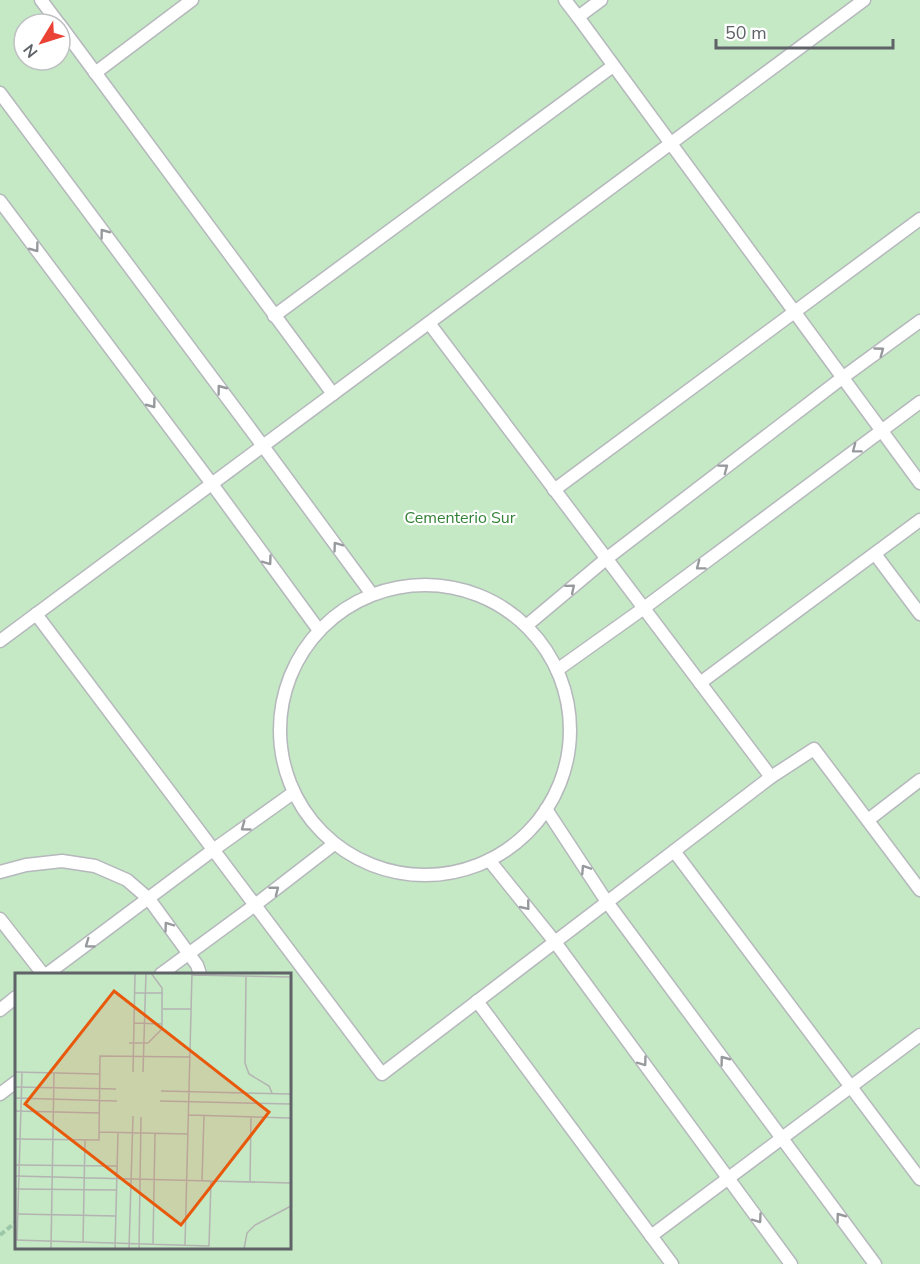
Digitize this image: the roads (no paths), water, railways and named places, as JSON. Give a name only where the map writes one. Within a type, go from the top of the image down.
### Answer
[{"type":"lane","points":[[95,73],[192,0]]},
{"type":"lane","points":[[565,0],[920,483]]},
{"type":"lane","points":[[578,17],[601,0]]},
{"type":"lane","points":[[0,641],[864,0]]},
{"type":"lane","points":[[72,42],[333,394]]},
{"type":"lane","points":[[274,316],[614,66]]},
{"type":"lane","points":[[0,93],[371,593]]},
{"type":"lane","points":[[0,201],[318,629]]},
{"type":"lane","points":[[555,490],[920,219]]},
{"type":"lane","points":[[526,626],[606,559],[920,321]]},
{"type":"lane","points":[[429,323],[771,777]]},
{"type":"lane","points":[[557,669],[644,609],[920,402]]},
{"type":"lane","points":[[700,683],[920,520]]},
{"type":"lane","points":[[875,554],[920,614]]},
{"type":"lane","points":[[404,585],[440,585],[488,599],[526,626],[557,669],[575,731],[570,764],[546,809],[522,838],[478,865],[447,874],[415,875],[364,862],[334,844],[313,824],[293,793],[281,759],[278,726],[284,690],[300,653],[318,629],[340,610],[371,593],[404,585]]},
{"type":"lane","points":[[36,615],[382,1074],[771,777],[814,749],[920,890]]},
{"type":"lane","points":[[867,820],[920,780]]},
{"type":"lane","points":[[48,973],[293,793]]},
{"type":"lane","points":[[546,809],[607,902],[875,1264]]},
{"type":"lane","points":[[164,973],[334,844]]},
{"type":"lane","points":[[674,850],[920,1179]]},
{"type":"lane","points":[[489,860],[555,942],[790,1264]]},
{"type":"lane","points":[[0,872],[26,865],[62,861],[95,866],[127,880],[149,899],[197,965],[199,973]]},
{"type":"lane","points":[[0,918],[43,973]]},
{"type":"lane","points":[[0,1010],[15,998]]},
{"type":"lane","points":[[477,1002],[672,1264]]},
{"type":"lane","points":[[651,1236],[920,1035]]},
{"type":"lane","points":[[0,1094],[15,1083]]},
{"type":"park label","name":"Cementerio Sur","points":[[460,517]]}]
